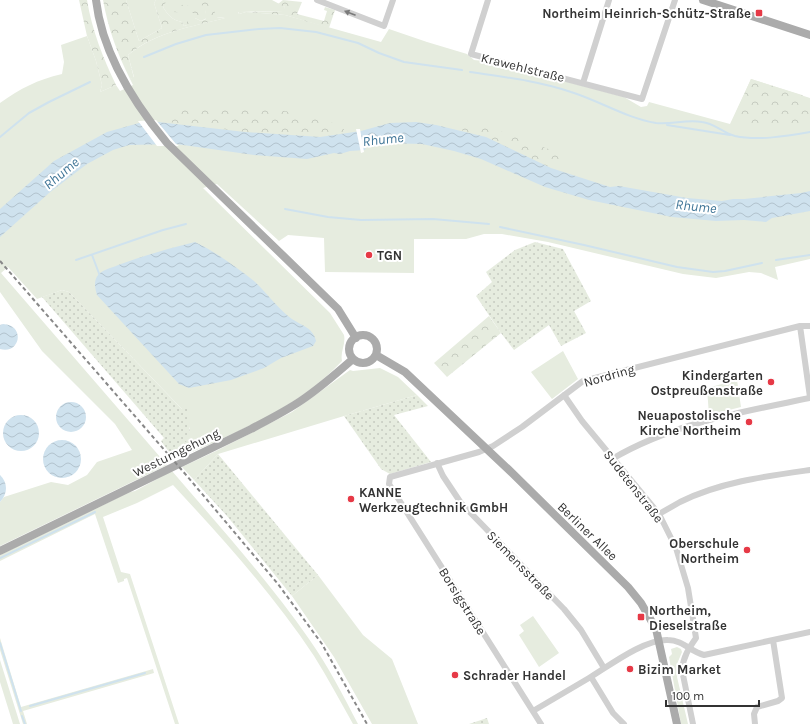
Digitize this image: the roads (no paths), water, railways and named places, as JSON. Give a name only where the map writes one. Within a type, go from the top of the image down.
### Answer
[{"type":"main road","points":[[96,0],[104,38],[127,88],[149,120],[167,143],[334,305],[356,338]]},
{"type":"main road","points":[[703,0],[716,2],[810,35]]},
{"type":"main road","points":[[365,336],[372,339],[377,347],[376,355],[371,361],[364,363],[354,359],[350,349],[351,344],[356,338],[365,336]]},
{"type":"main road","name":"Berliner Allee","points":[[376,355],[405,372],[628,587],[648,613],[660,640],[677,724]]},
{"type":"main road","name":"Westumgehung","points":[[0,551],[270,419],[301,401],[354,359]]},
{"type":"street","points":[[317,0],[384,26],[393,0]]},
{"type":"street","name":"Krawehlstraße","points":[[488,0],[471,54],[583,83]]},
{"type":"street","points":[[609,0],[583,83],[642,99],[675,0]]},
{"type":"street","points":[[612,459],[631,448],[676,430],[719,417],[810,398],[800,326]]},
{"type":"street","name":"Nordring","points":[[390,477],[486,450],[509,436],[583,381],[800,326],[810,326]]},
{"type":"street","name":"Sudetenstraße","points":[[564,395],[612,459],[659,514],[676,548],[688,588],[696,638],[682,662],[682,670],[693,724]]},
{"type":"street","name":"Siemensstraße","points":[[438,463],[443,476],[461,503],[564,609],[581,630],[604,668]]},
{"type":"street","points":[[659,514],[682,501],[710,490],[764,477],[810,470]]},
{"type":"street","name":"Borsigstraße","points":[[390,477],[389,484],[541,724]]},
{"type":"street","points":[[533,711],[604,668],[647,644],[660,640],[675,641],[699,654],[704,655],[810,632]]},
{"type":"street","points":[[755,724],[754,714],[757,707],[778,701],[782,698],[773,640]]},
{"type":"street","points":[[591,677],[613,713],[624,724]]},
{"type":"water","name":"Rhume","points":[[158,122],[245,132],[320,137],[361,131],[390,123],[416,122],[436,125],[486,137],[551,168],[610,187],[619,186],[687,198],[722,201],[810,191],[810,211],[772,218],[766,222],[744,220],[716,221],[672,217],[589,200],[545,187],[481,159],[422,144],[385,143],[373,147],[366,146],[365,150],[350,151],[340,154],[334,153],[307,159],[254,155],[176,144],[129,145],[113,150],[87,164],[49,193],[0,237],[0,209],[54,161],[107,132],[139,123]]},
{"type":"water","points":[[195,242],[218,255],[254,281],[288,316],[312,332],[316,341],[313,346],[281,358],[264,368],[231,380],[189,388],[179,384],[97,295],[95,281],[99,274],[109,268],[167,249]]},
{"type":"water","points":[[3,324],[15,329],[18,339],[12,348],[7,350],[0,349],[0,325]]},
{"type":"water","points":[[71,402],[82,406],[86,417],[82,428],[71,432],[60,428],[56,417],[60,406]]},
{"type":"water","points":[[25,415],[34,420],[38,426],[38,440],[34,446],[25,451],[17,451],[8,446],[4,440],[3,429],[8,420],[14,416]]},
{"type":"water","points":[[58,440],[66,440],[76,445],[80,452],[80,466],[76,473],[66,478],[58,478],[48,473],[46,470],[43,463],[43,455],[48,445],[51,443]]},
{"type":"water","points":[[0,475],[6,485],[6,492],[0,502]]},
{"type":"waterway","points":[[144,57],[176,44],[206,35],[280,28],[316,32],[358,43],[379,53],[404,62],[462,70]]},
{"type":"waterway","points":[[470,72],[559,88],[645,121],[656,123],[696,121],[711,124],[726,133],[735,136],[753,138],[810,132]]},
{"type":"waterway","points":[[0,137],[29,113],[90,82]]},
{"type":"waterway","points":[[667,125],[730,135]]},
{"type":"waterway","points":[[285,209],[328,217],[361,220],[433,219],[489,224]]},
{"type":"waterway","points":[[76,260],[163,230],[186,224]]},
{"type":"waterway","points":[[500,227],[677,267],[713,272],[762,263]]},
{"type":"waterway","points":[[92,255],[100,276]]},
{"type":"waterway","points":[[776,260],[810,255]]},
{"type":"waterway","points":[[0,558],[95,512]]},
{"type":"waterway","points":[[0,643],[21,711]]},
{"type":"waterway","points":[[30,706],[145,673]]},
{"type":"waterway","points":[[22,716],[25,724]]},
{"type":"railway","points":[[0,261],[187,476],[278,584],[322,644],[367,724]]},
{"type":"place","name":"Northeim Heinrich-Schütz-Straße","points":[[759,13]]},
{"type":"place","name":"TGN","points":[[369,255]]},
{"type":"place","name":"Kindergarten Ostpreußenstraße","points":[[771,382]]},
{"type":"place","name":"Neuapostolische Kirche Northeim","points":[[749,422]]},
{"type":"place","name":"KANNE Werkzeugtechnik GmbH","points":[[351,499]]},
{"type":"place","name":"Oberschule Northeim","points":[[747,550]]},
{"type":"place","name":"Northeim, Dieselstraße","points":[[641,617]]},
{"type":"place","name":"Bizim Market","points":[[630,669]]},
{"type":"place","name":"Schrader Handel","points":[[455,675]]}]
